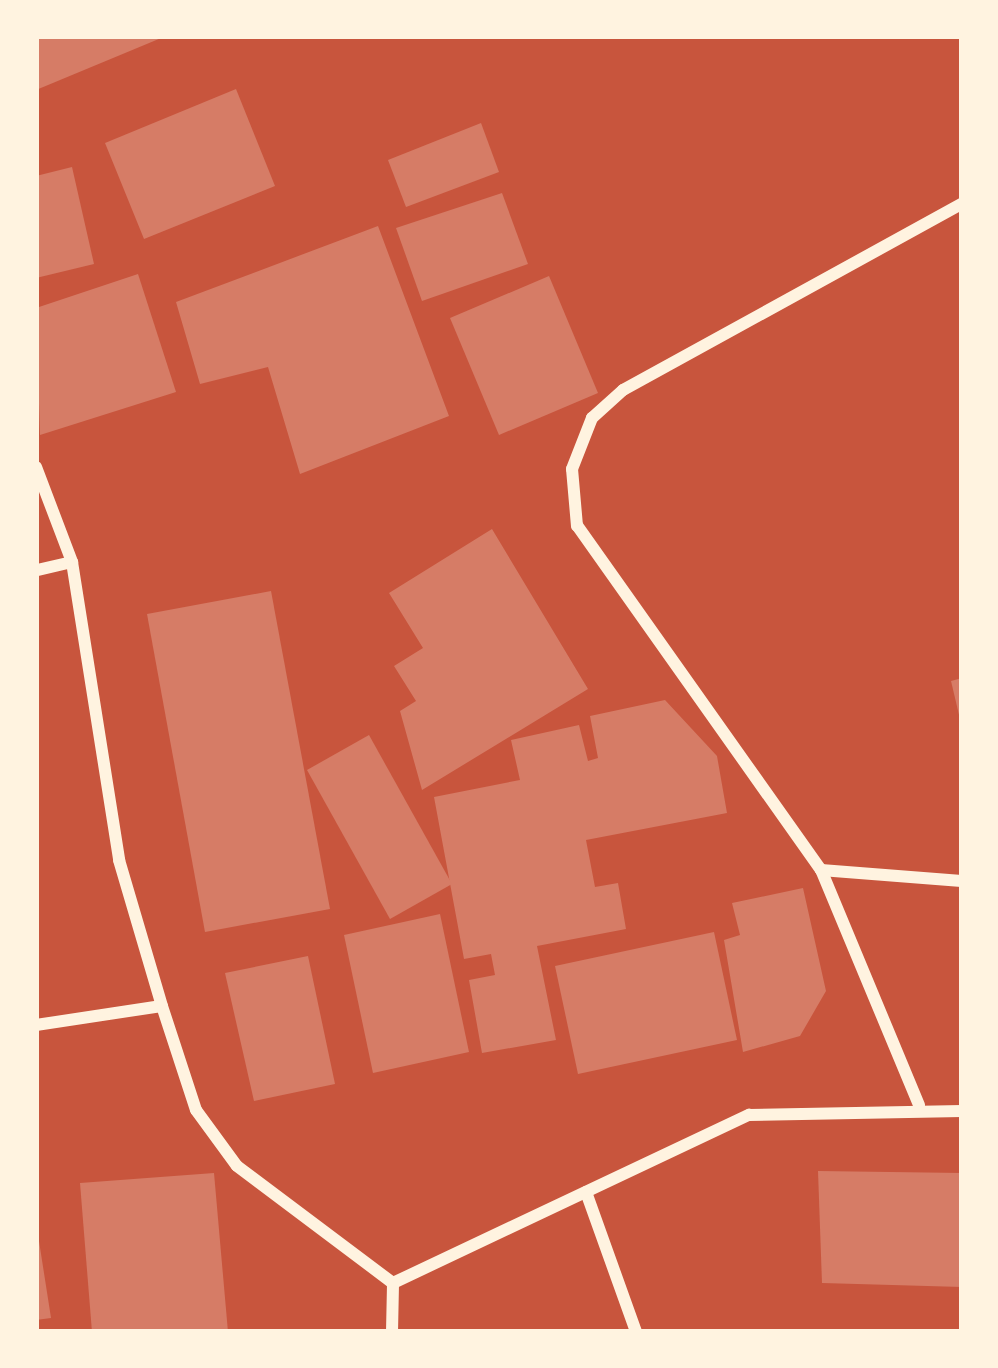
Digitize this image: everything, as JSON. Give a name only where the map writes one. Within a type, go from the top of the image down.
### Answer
[{"type":"street","points":[[919,1105],[821,870],[577,526],[572,469],[592,418],[623,390],[962,204]]},
{"type":"street","points":[[36,467],[73,562],[119,860],[196,1110],[237,1166],[393,1283]]},
{"type":"street","points":[[36,570],[73,562]]},
{"type":"street","points":[[821,870],[962,881]]},
{"type":"street","points":[[36,1025],[162,1006]]},
{"type":"street","points":[[393,1283],[749,1115],[919,1105],[962,1111]]},
{"type":"street","points":[[586,1192],[637,1332]]},
{"type":"street","points":[[392,1332],[393,1283]]},
{"type":"building","points":[[36,36],[166,36],[36,90]]},
{"type":"building","points":[[236,89],[275,186],[144,239],[105,143]]},
{"type":"building","points":[[481,123],[499,172],[406,207],[388,160]]},
{"type":"building","points":[[72,167],[94,264],[36,278],[36,176]]},
{"type":"building","points":[[502,193],[528,264],[422,301],[396,228]]},
{"type":"building","points":[[378,226],[449,416],[300,474],[268,367],[200,384],[176,302]]},
{"type":"building","points":[[138,274],[176,392],[40,435],[36,308]]},
{"type":"building","points":[[549,276],[598,393],[499,435],[450,318]]},
{"type":"building","points":[[492,529],[588,689],[422,790],[400,711],[416,701],[394,666],[423,648],[389,593]]},
{"type":"building","points":[[271,591],[330,909],[205,932],[147,614]]},
{"type":"building","points":[[962,678],[962,718],[960,719],[951,681]]},
{"type":"building","points":[[665,700],[717,756],[727,813],[586,840],[595,887],[618,883],[626,929],[537,946],[556,1040],[482,1053],[469,980],[495,975],[491,954],[464,959],[434,797],[520,780],[511,740],[579,725],[588,761],[598,758],[590,716]]},
{"type":"building","points":[[369,735],[452,884],[390,919],[307,770]]},
{"type":"building","points":[[803,888],[826,991],[800,1036],[743,1052],[724,940],[740,935],[732,903]]},
{"type":"building","points":[[440,914],[469,1052],[373,1073],[344,935]]},
{"type":"building","points":[[714,932],[737,1040],[578,1074],[555,966]]},
{"type":"building","points":[[308,956],[335,1084],[254,1101],[225,973]]},
{"type":"building","points":[[818,1171],[962,1173],[962,1287],[822,1283]]},
{"type":"building","points":[[214,1173],[228,1332],[92,1332],[80,1183]]},
{"type":"building","points":[[36,1222],[51,1318],[36,1320]]}]
